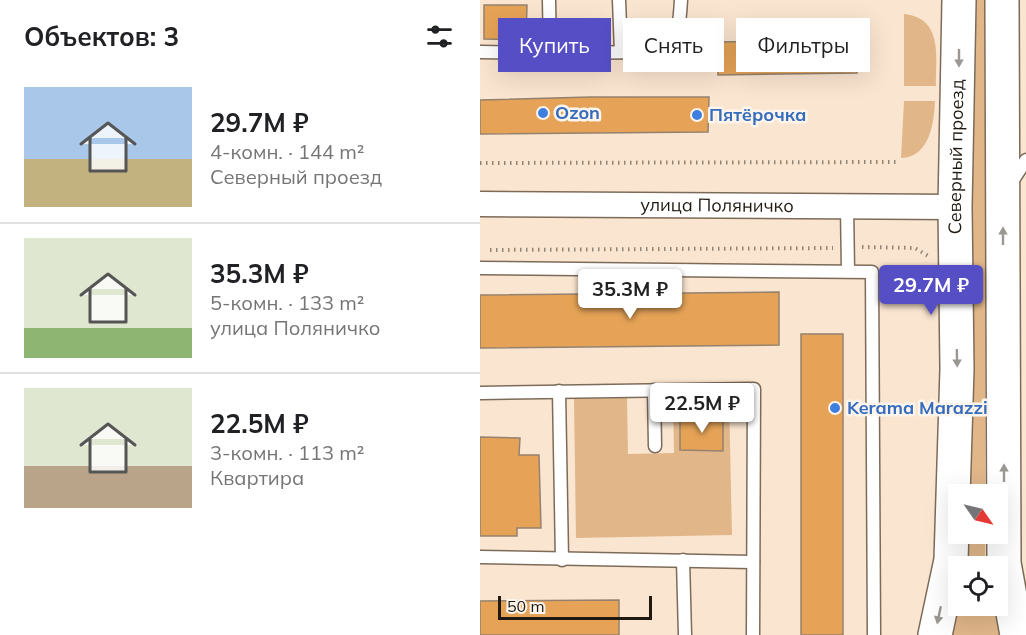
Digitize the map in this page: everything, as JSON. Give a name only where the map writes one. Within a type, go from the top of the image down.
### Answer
[{"type":"main road","name":"Северный проезд","points":[[935,635],[951,560],[957,369],[955,207],[959,0]]},
{"type":"main road","points":[[1002,0],[1004,563],[1017,635]]},
{"type":"street","name":"улица Поляничко","points":[[480,204],[955,207]]},
{"type":"lane","points":[[549,0],[549,18]]},
{"type":"lane","points":[[619,0],[621,52]]},
{"type":"lane","points":[[611,52],[655,52],[668,46],[679,30],[681,0]]},
{"type":"lane","points":[[480,52],[498,52]]},
{"type":"lane","points":[[1002,197],[1026,160]]},
{"type":"lane","points":[[847,206],[848,271]]},
{"type":"lane","points":[[480,268],[872,272],[874,635]]},
{"type":"lane","points":[[480,393],[754,389],[753,635]]},
{"type":"lane","points":[[654,390],[655,446]]},
{"type":"lane","points":[[559,391],[562,560]]},
{"type":"lane","points":[[480,558],[753,562]]},
{"type":"lane","points":[[683,560],[685,635]]},
{"type":"path","points":[[480,163],[897,162]]},
{"type":"path","points":[[480,250],[915,248],[927,254],[936,263]]},
{"type":"shaded area","points":[[973,0],[987,0],[985,484],[970,484]]},
{"type":"shaded area","points":[[904,14],[917,17],[925,23],[935,40],[936,86],[904,86]]},
{"type":"shaded area","points":[[904,101],[935,101],[931,128],[924,145],[911,156],[901,158]]},
{"type":"shaded area","points":[[729,397],[732,535],[576,538],[574,399],[627,398],[628,454],[674,453],[673,398]]},
{"type":"shaded area","points":[[969,544],[985,544],[985,556],[969,556]]},
{"type":"shaded area","points":[[957,616],[996,616],[1000,635],[952,635]]},
{"type":"building","points":[[484,5],[527,5],[527,18],[498,18],[498,39],[484,39]]},
{"type":"building","points":[[724,42],[736,42],[736,72],[857,73],[718,75],[718,72],[724,72]]},
{"type":"building","points":[[709,97],[708,132],[480,134],[480,100]]},
{"type":"building","points":[[779,292],[779,345],[480,348],[480,295]]},
{"type":"building","points":[[801,334],[843,334],[843,635],[801,635]]},
{"type":"building","points":[[680,417],[723,417],[723,451],[680,450]]},
{"type":"building","points":[[480,437],[520,438],[519,455],[539,455],[541,528],[517,528],[517,536],[480,536]]},
{"type":"building","points":[[619,600],[619,635],[480,635],[480,601]]},
{"type":"place","name":"Ozon","points":[[543,113]]},
{"type":"place","name":"Пятёрочка","points":[[697,115]]},
{"type":"place","name":"Kerama Marazzi","points":[[835,408]]}]
